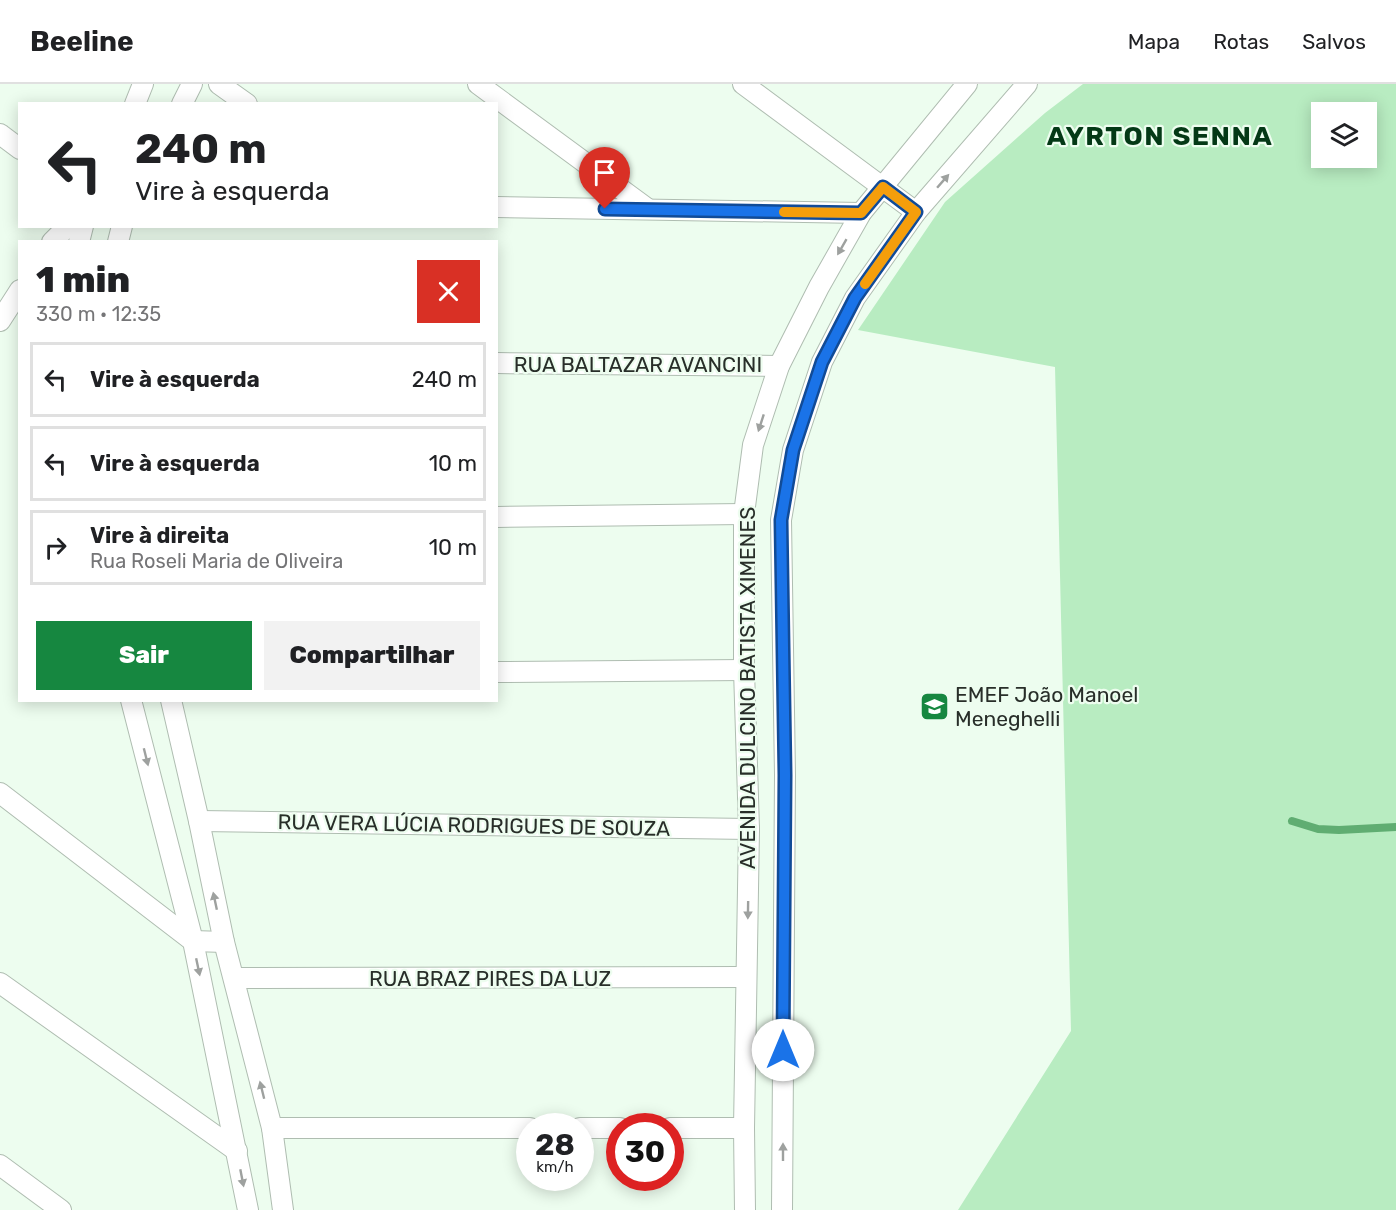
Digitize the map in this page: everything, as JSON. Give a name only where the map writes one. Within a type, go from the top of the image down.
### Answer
[{"type":"street","points":[[136,102],[143,84]]},
{"type":"street","points":[[183,102],[192,84]]},
{"type":"street","points":[[219,84],[244,102]]},
{"type":"street","points":[[478,84],[648,209]]},
{"type":"street","points":[[743,84],[916,212]]},
{"type":"street","name":"AVENIDA DULCINO BATISTA XIMENES","points":[[745,1210],[744,1128],[749,829],[744,670],[744,514],[753,445],[779,366],[819,287],[861,213],[967,84]]},
{"type":"street","name":"AVENIDA DULCINO BATISTA XIMENES","points":[[782,1210],[785,775],[781,520],[793,450],[822,362],[855,298],[916,212],[1026,84]]},
{"type":"street","points":[[0,134],[18,147]]},
{"type":"street","points":[[498,207],[861,213]]},
{"type":"street","points":[[54,240],[66,228]]},
{"type":"street","points":[[0,321],[18,294]]},
{"type":"street","name":"RUA BALTAZAR AVANCINI","points":[[498,363],[779,366]]},
{"type":"street","points":[[498,518],[744,514]]},
{"type":"street","points":[[498,672],[744,670]]},
{"type":"street","points":[[132,702],[193,941],[248,1210]]},
{"type":"street","points":[[171,702],[224,942],[272,1128],[283,1210]]},
{"type":"street","points":[[0,793],[193,941],[224,942]]},
{"type":"street","name":"RUA VERA LÚCIA RODRIGUES DE SOUZA","points":[[199,821],[749,829]]},
{"type":"street","name":"RUA BRAZ PIRES DA LUZ","points":[[234,978],[746,977]]},
{"type":"street","points":[[0,983],[237,1151]]},
{"type":"street","points":[[272,1128],[516,1128]]},
{"type":"street","points":[[684,1128],[744,1128]]},
{"type":"street","points":[[0,1165],[61,1210]]},
{"type":"green space","points":[[1083,84],[1396,84],[1396,1210],[958,1210],[1071,1031],[1055,367],[858,330],[945,202],[1045,113]]},
{"type":"waterway","points":[[1292,821],[1318,829],[1396,827]]},
{"type":"slow traffic","points":[[784,212],[861,213],[883,187],[916,212],[865,284]]},
{"type":"place","name":"EMEF João Manoel Meneghelli","points":[[934,706]]},
{"type":"district","name":"AYRTON SENNA","points":[[1160,136]]},
{"type":"route","points":[[605,209],[861,213],[883,187],[916,212],[855,298],[822,362],[793,450],[781,520],[785,775],[783,1050]]}]
